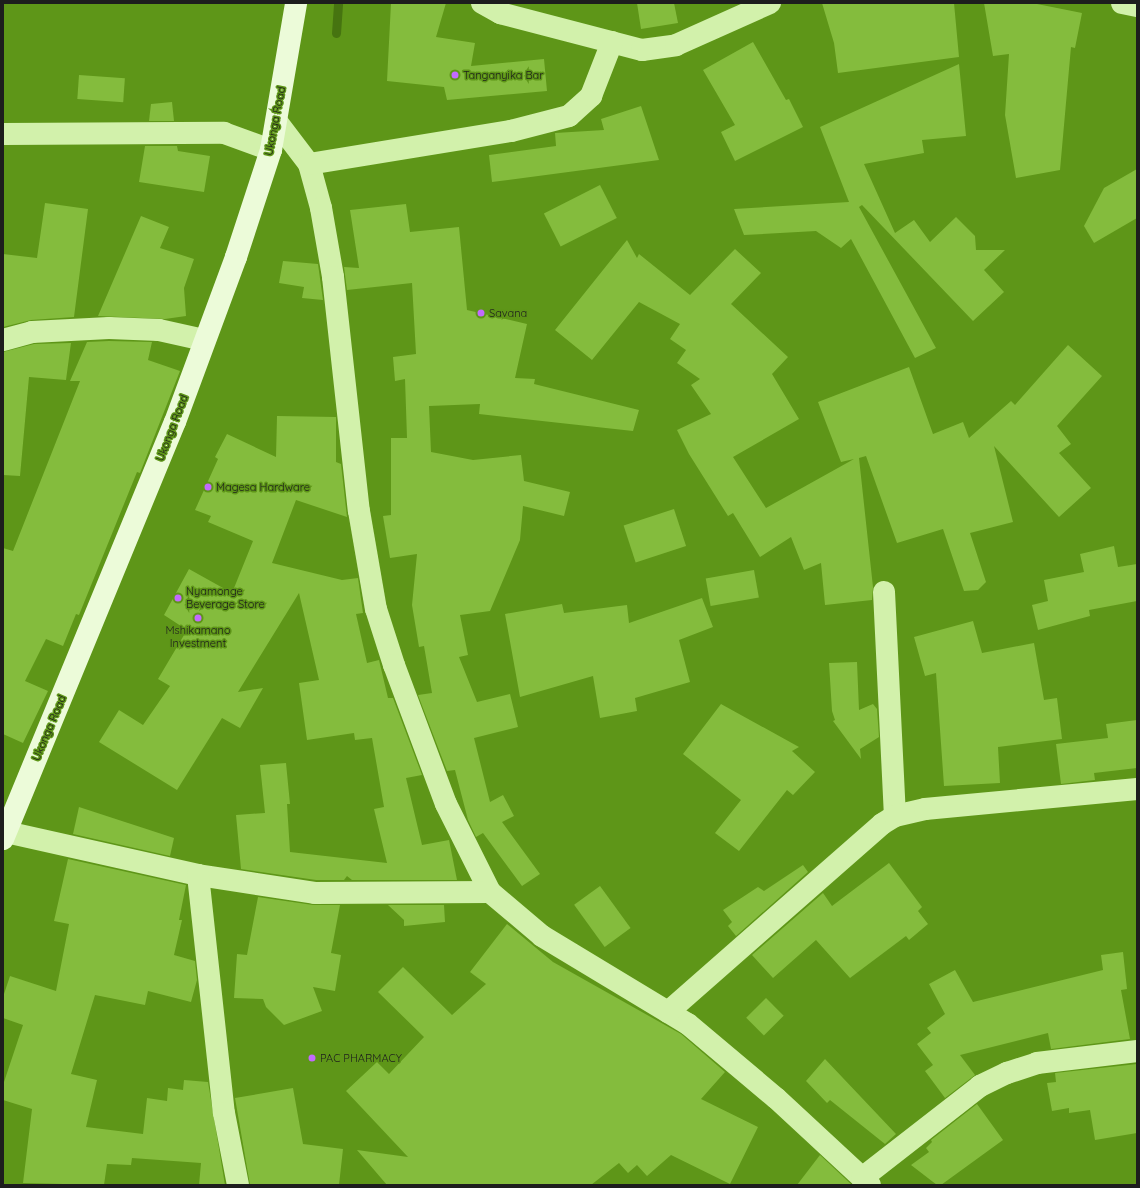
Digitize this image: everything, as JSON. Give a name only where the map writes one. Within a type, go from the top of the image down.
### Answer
[{"type":"street","name":"Ukonga Road","points":[[4,836],[172,430],[271,150],[277,122],[296,3]]},
{"type":"street","points":[[482,3],[500,13],[642,50],[676,45],[770,3]]},
{"type":"street","points":[[1122,3],[1137,6]]},
{"type":"street","points":[[309,164],[511,131],[569,116],[591,96],[612,42]]},
{"type":"street","points":[[277,122],[309,164],[321,208],[332,277],[359,511],[376,609],[394,665],[446,804],[490,892],[542,936],[688,1024],[776,1098],[866,1182],[980,1086],[1007,1072],[1037,1063],[1137,1051]]},
{"type":"street","points":[[3,134],[224,133],[271,150]]},
{"type":"street","points":[[3,340],[32,332],[109,328],[160,330],[204,340]]},
{"type":"street","points":[[884,592],[895,816]]},
{"type":"street","points":[[668,1012],[882,824],[895,816],[925,809],[1137,789]]},
{"type":"street","points":[[4,836],[198,875],[315,893],[490,892]]},
{"type":"street","points":[[198,875],[224,1113],[238,1185]]},
{"type":"building","points":[[391,3],[446,3],[436,37],[475,43],[471,66],[544,59],[547,91],[447,100],[444,87],[387,81]]},
{"type":"building","points":[[637,3],[674,3],[678,23],[641,29]]},
{"type":"building","points":[[822,3],[954,3],[959,57],[838,73],[834,43]]},
{"type":"building","points":[[984,3],[1032,3],[1082,13],[1075,48],[1071,47],[1060,170],[1016,178],[1005,115],[1009,54],[993,56]]},
{"type":"building","points":[[753,42],[786,100],[789,99],[803,127],[735,161],[721,132],[735,125],[703,70]]},
{"type":"building","points":[[959,64],[966,136],[922,140],[924,153],[864,164],[895,233],[914,220],[930,242],[956,217],[975,236],[976,250],[1005,250],[984,270],[1004,292],[973,321],[862,205],[859,207],[936,348],[915,358],[851,239],[841,248],[816,231],[744,235],[734,209],[849,202],[820,127]]},
{"type":"building","points":[[79,75],[125,78],[123,102],[77,99]]},
{"type":"building","points":[[172,102],[174,121],[149,121],[151,104]]},
{"type":"building","points":[[641,106],[659,160],[492,182],[489,155],[556,146],[555,133],[604,130],[601,119]]},
{"type":"building","points":[[145,146],[177,146],[178,151],[210,156],[204,192],[139,182]]},
{"type":"building","points":[[1137,169],[1137,218],[1094,243],[1084,226],[1104,188]]},
{"type":"building","points":[[600,185],[617,218],[561,247],[544,214]]},
{"type":"building","points":[[45,203],[88,209],[74,317],[31,320],[3,327],[3,254],[37,258]]},
{"type":"building","points":[[406,204],[410,232],[459,227],[467,310],[527,324],[515,378],[535,379],[534,384],[639,410],[633,431],[479,414],[480,404],[429,406],[431,452],[473,460],[521,455],[524,481],[570,492],[564,516],[523,506],[520,540],[490,611],[460,615],[468,655],[459,657],[477,702],[510,694],[518,727],[474,738],[490,802],[503,795],[514,816],[502,822],[540,874],[522,886],[483,833],[476,837],[468,820],[455,770],[447,771],[418,695],[432,693],[424,646],[419,647],[412,605],[417,554],[390,558],[383,516],[391,515],[391,438],[407,438],[405,379],[395,381],[393,357],[416,354],[412,283],[347,290],[344,267],[359,268],[350,210]]},
{"type":"building","points":[[141,216],[169,227],[160,248],[194,259],[184,288],[186,316],[165,319],[98,316]]},
{"type":"building","points":[[627,240],[637,258],[639,254],[690,295],[735,249],[761,273],[731,304],[788,357],[772,374],[799,419],[733,457],[766,508],[854,459],[841,462],[818,402],[909,367],[933,434],[963,422],[969,438],[1011,401],[1015,405],[1068,345],[1102,376],[1057,426],[1071,444],[1059,453],[1091,488],[1059,517],[994,446],[1013,522],[970,533],[986,582],[978,590],[964,591],[943,529],[897,543],[866,456],[859,458],[873,587],[872,600],[825,605],[821,563],[804,570],[791,537],[760,557],[733,513],[728,516],[689,454],[677,430],[711,414],[691,385],[700,379],[677,363],[686,350],[670,339],[680,324],[639,302],[592,360],[555,330]]},
{"type":"building","points":[[283,261],[318,264],[323,300],[302,298],[304,287],[279,283]]},
{"type":"building","points":[[87,342],[152,342],[148,360],[180,371],[140,473],[137,472],[79,615],[76,614],[63,646],[46,639],[25,681],[48,691],[23,743],[3,734],[3,548],[13,551],[80,381],[70,381]]},
{"type":"building","points":[[71,343],[66,380],[29,377],[20,476],[3,475],[3,352],[34,344]]},
{"type":"building","points":[[277,416],[336,417],[336,462],[341,464],[347,517],[296,500],[272,563],[342,580],[358,578],[363,613],[356,614],[367,663],[379,660],[388,698],[393,698],[422,775],[406,778],[422,845],[449,840],[457,880],[352,880],[347,876],[344,880],[316,880],[241,869],[236,815],[265,813],[260,765],[286,763],[290,804],[287,804],[290,852],[387,863],[374,809],[384,807],[372,738],[355,740],[354,733],[307,740],[299,683],[319,680],[299,593],[238,692],[263,688],[240,728],[222,718],[177,790],[99,742],[119,710],[143,725],[170,686],[158,679],[187,630],[164,615],[189,569],[232,593],[253,541],[208,522],[211,516],[195,510],[218,459],[215,457],[227,434],[276,457]]},
{"type":"building","points":[[674,509],[686,546],[636,562],[624,525]]},
{"type":"building","points":[[1114,546],[1118,567],[1137,564],[1137,601],[1089,610],[1090,616],[1038,630],[1032,605],[1048,601],[1044,580],[1084,572],[1080,554]]},
{"type":"building","points":[[754,570],[759,598],[711,606],[706,579]]},
{"type":"building","points":[[702,598],[713,627],[679,640],[690,682],[635,698],[637,711],[600,718],[593,676],[520,697],[505,614],[562,604],[564,613],[627,605],[629,623]]},
{"type":"building","points":[[973,621],[982,653],[1034,643],[1044,700],[1057,698],[1062,739],[998,747],[1000,783],[944,786],[936,673],[925,676],[914,637]]},
{"type":"building","points":[[857,662],[859,710],[873,704],[877,709],[879,737],[860,749],[861,759],[833,721],[835,720],[832,711],[829,663]]},
{"type":"building","points":[[721,704],[799,747],[792,751],[815,772],[793,795],[787,790],[739,851],[715,833],[741,800],[683,754]]},
{"type":"building","points":[[1137,720],[1137,768],[1094,773],[1095,780],[1061,784],[1056,744],[1108,738],[1106,724]]},
{"type":"building","points":[[79,807],[174,838],[170,856],[73,834]]},
{"type":"building","points":[[68,859],[186,885],[179,920],[182,920],[174,955],[195,961],[197,980],[191,1002],[148,991],[145,1005],[95,995],[71,1074],[97,1080],[86,1127],[143,1134],[147,1098],[167,1101],[168,1088],[183,1090],[184,1080],[208,1082],[225,1185],[199,1185],[201,1163],[132,1158],[131,1165],[107,1164],[104,1185],[23,1183],[32,1109],[3,1100],[3,1085],[23,1025],[3,1018],[3,997],[10,976],[56,991],[69,924],[54,921]]},
{"type":"building","points":[[889,863],[922,907],[918,911],[928,924],[909,940],[906,936],[850,978],[816,940],[773,978],[752,955],[823,893],[832,906]]},
{"type":"building","points":[[803,865],[808,872],[736,936],[728,926],[732,922],[723,910],[758,887],[764,891]]},
{"type":"building","points":[[600,886],[631,928],[605,947],[574,905]]},
{"type":"building","points":[[258,897],[313,905],[340,905],[331,953],[341,955],[335,991],[313,987],[322,1011],[284,1025],[266,1007],[263,999],[234,998],[237,954],[247,955]]},
{"type":"building","points":[[388,905],[444,905],[445,922],[404,926],[404,920]]},
{"type":"building","points":[[507,924],[553,962],[681,1034],[725,1072],[701,1099],[758,1127],[730,1184],[671,1155],[647,1176],[637,1165],[628,1173],[619,1163],[591,1185],[387,1185],[357,1150],[408,1157],[346,1091],[377,1062],[389,1074],[424,1037],[378,992],[403,967],[452,1015],[486,984],[470,972]]},
{"type":"building","points":[[1123,952],[1127,989],[1121,990],[1130,1039],[1051,1049],[1048,1033],[960,1055],[975,1075],[945,1098],[925,1071],[933,1065],[917,1044],[931,1033],[927,1028],[945,1014],[929,984],[955,970],[973,1002],[1103,970],[1101,955]]},
{"type":"building","points":[[766,998],[784,1016],[764,1035],[746,1018]]},
{"type":"building","points":[[825,1059],[896,1134],[885,1144],[830,1100],[827,1103],[806,1081]]},
{"type":"building","points":[[1137,1064],[1137,1133],[1095,1140],[1090,1110],[1069,1113],[1069,1108],[1052,1111],[1047,1083],[1056,1082],[1055,1073]]},
{"type":"building","points":[[293,1088],[303,1144],[343,1149],[339,1185],[250,1185],[235,1098]]},
{"type":"building","points":[[977,1104],[1003,1140],[941,1185],[937,1185],[911,1165],[929,1152],[926,1148],[932,1142],[931,1140]]},
{"type":"building","points":[[820,1155],[852,1185],[797,1185]]},
{"type":"waterway","points":[[336,33],[338,3]]},
{"type":"place","name":"Tanganyika Bar","points":[[455,75]]},
{"type":"place","name":"Savana","points":[[481,313]]},
{"type":"place","name":"Magesa Hardware","points":[[208,487]]},
{"type":"place","name":"Nyamonge Beverage Store","points":[[178,598]]},
{"type":"place","name":"Mshikamano Investment","points":[[198,618]]},
{"type":"place","name":"PAC PHARMACY","points":[[312,1058]]}]
